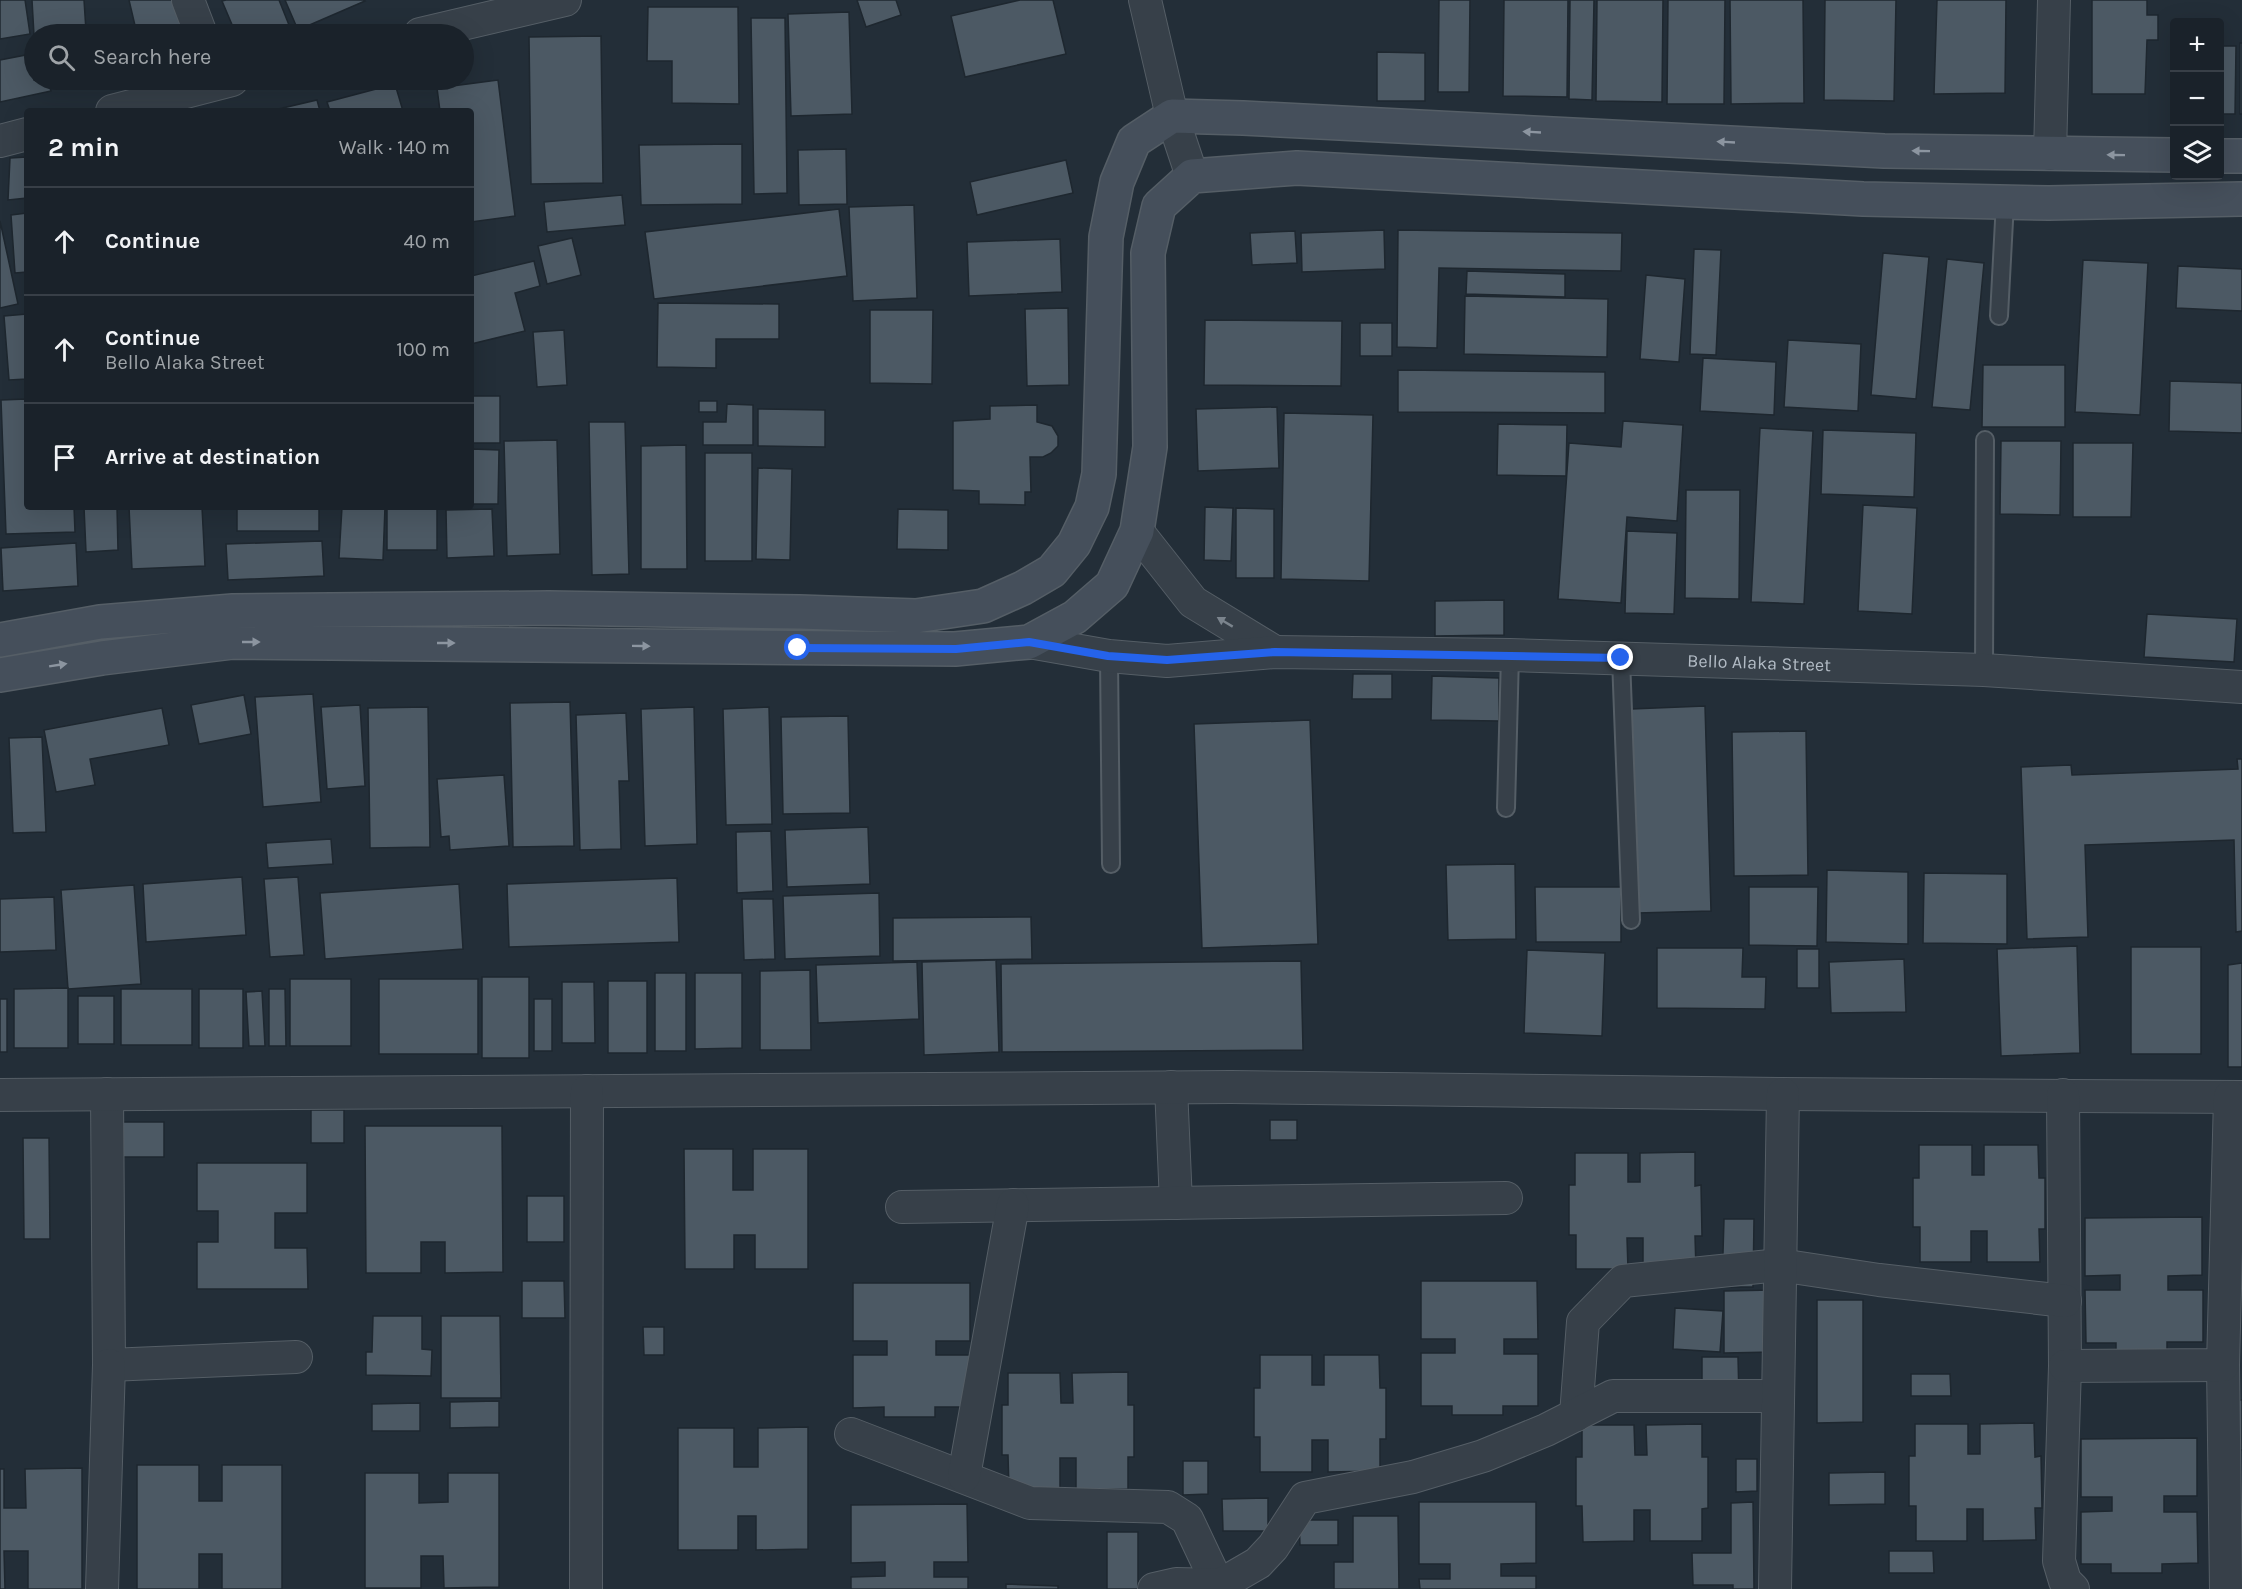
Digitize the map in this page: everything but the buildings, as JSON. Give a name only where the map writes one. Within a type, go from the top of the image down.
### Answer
[{"type":"street","points":[[189,0],[197,24]]},
{"type":"street","points":[[463,24],[565,0]]},
{"type":"street","points":[[1145,0],[1172,116],[1192,176]]},
{"type":"street","points":[[2050,154],[2054,0]]},
{"type":"street","points":[[123,108],[190,90]]},
{"type":"street","points":[[0,640],[100,622],[233,611],[549,608],[916,616],[982,606],[1023,588],[1053,572],[1074,544],[1092,507],[1099,474],[1106,237],[1117,182],[1134,141],[1172,116],[1884,151],[2170,155]]},
{"type":"street","points":[[0,141],[24,135]]},
{"type":"street","points":[[2224,156],[2242,156]]},
{"type":"street","points":[[0,675],[102,658],[233,642],[933,649],[1029,642],[1075,617],[1112,585],[1137,531],[1150,447],[1148,253],[1159,206],[1192,176],[1297,168],[1863,199],[2049,203],[2242,200]]},
{"type":"street","points":[[1137,531],[1193,602],[1275,652]]},
{"type":"street","name":"Bello Alaka Street","points":[[1029,642],[1108,656],[1167,660],[1275,652],[1510,655],[1984,670],[2242,687]]},
{"type":"street","points":[[1171,1087],[1176,1203]]},
{"type":"street","points":[[0,1095],[1171,1087],[2236,1097],[2223,1365],[2226,1589]]},
{"type":"street","points":[[586,1589],[587,1091]]},
{"type":"street","points":[[102,1589],[109,1365],[107,1094]]},
{"type":"street","points":[[1775,1589],[1783,1094]]},
{"type":"street","points":[[2063,1095],[2065,1366],[2060,1561],[2065,1581],[2073,1589]]},
{"type":"street","points":[[902,1207],[1506,1198]]},
{"type":"street","points":[[964,1476],[1013,1206]]},
{"type":"street","points":[[1576,1415],[1583,1322],[1623,1281],[1780,1265],[1879,1280],[2065,1301]]},
{"type":"street","points":[[109,1365],[296,1357]]},
{"type":"street","points":[[2065,1366],[2223,1365]]},
{"type":"street","points":[[1154,1589],[1176,1584],[1220,1587],[1258,1563],[1273,1546],[1305,1498],[1413,1477],[1473,1459],[1546,1430],[1613,1396],[1778,1396]]},
{"type":"street","points":[[851,1434],[1030,1503],[1168,1507],[1187,1519],[1220,1587]]},
{"type":"lane","points":[[1999,316],[2005,202]]},
{"type":"lane","points":[[1984,670],[1985,440]]},
{"type":"lane","points":[[1506,808],[1510,655]]},
{"type":"lane","points":[[1108,656],[1111,864]]},
{"type":"lane","points":[[1621,658],[1631,920]]},
{"type":"route","points":[[798,648],[956,649],[1029,642],[1108,656],[1167,660],[1275,652],[1621,658]]}]
